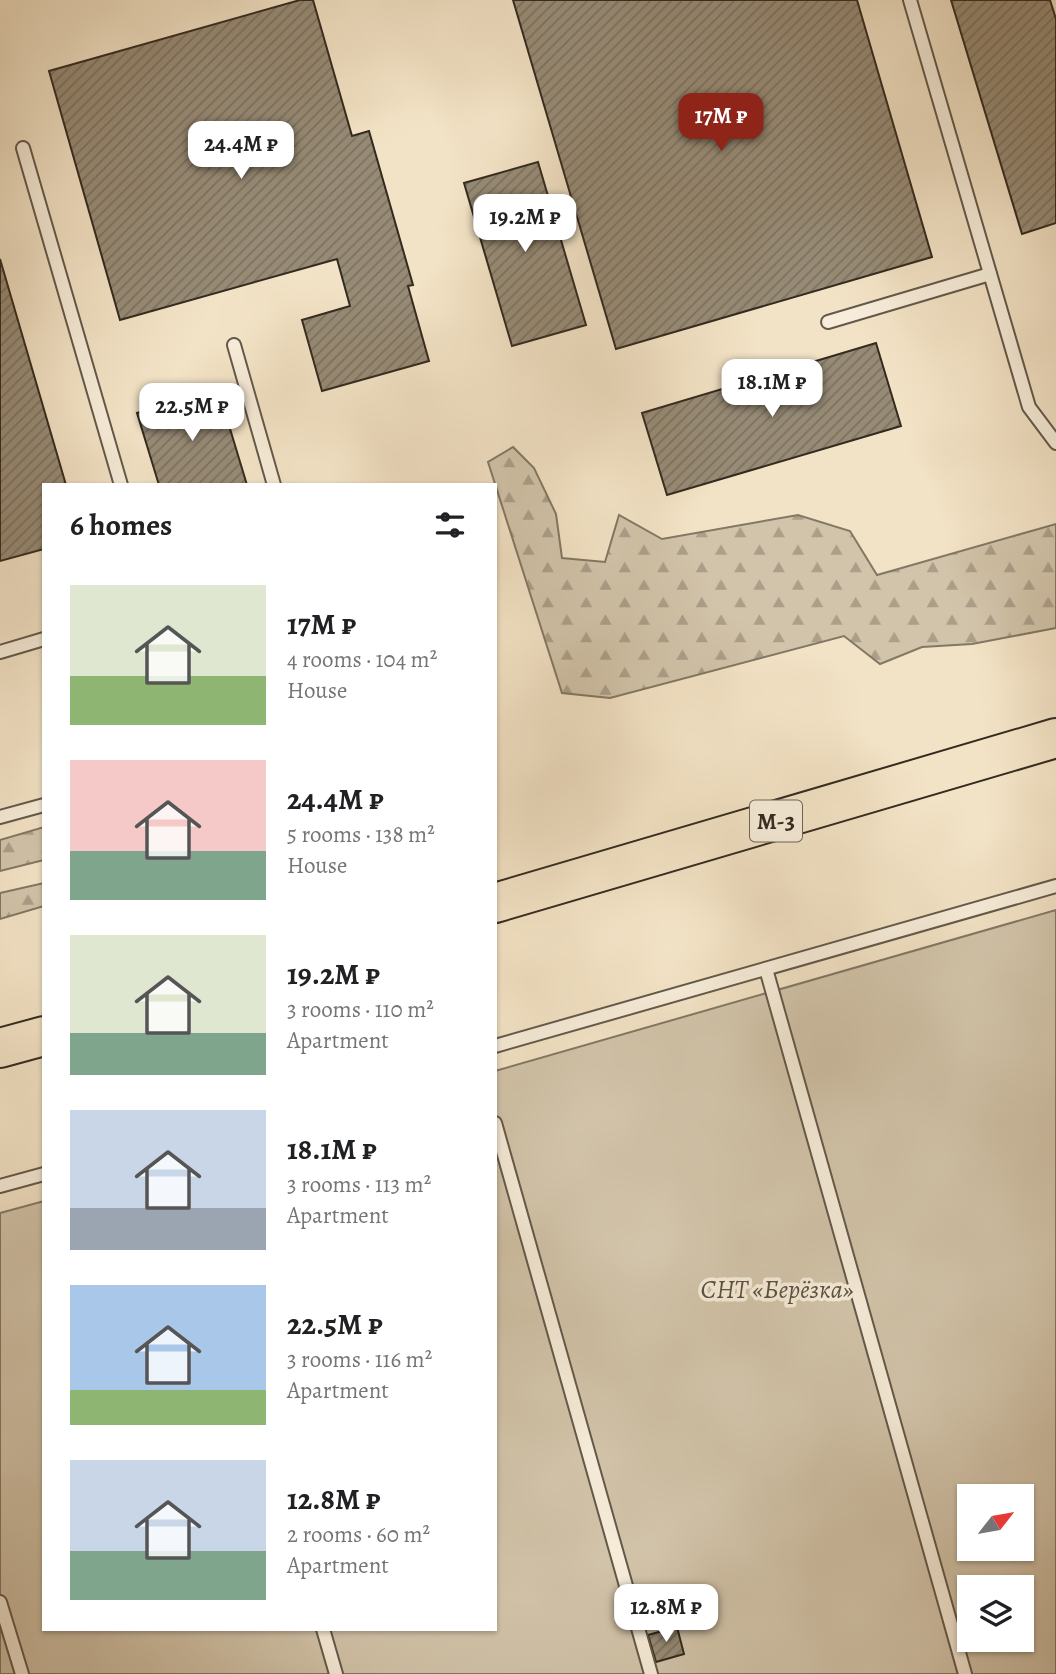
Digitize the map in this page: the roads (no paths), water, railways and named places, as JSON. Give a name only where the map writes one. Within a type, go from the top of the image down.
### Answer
[{"type":"highway","name":"М-3","points":[[497,902],[1056,738]]},
{"type":"highway","points":[[0,1048],[42,1036]]},
{"type":"lane","points":[[910,0],[1029,407],[1056,443]]},
{"type":"lane","points":[[23,148],[120,483]]},
{"type":"lane","points":[[828,322],[990,274]]},
{"type":"lane","points":[[234,345],[273,483]]},
{"type":"lane","points":[[0,652],[42,640]]},
{"type":"lane","points":[[0,817],[42,806]]},
{"type":"lane","points":[[497,1045],[1056,886]]},
{"type":"lane","points":[[766,969],[965,1674]]},
{"type":"lane","points":[[497,1130],[651,1674]]},
{"type":"lane","points":[[0,1186],[42,1175]]},
{"type":"lane","points":[[0,1602],[22,1674]]},
{"type":"lane","points":[[324,1631],[337,1674]]},
{"type":"park label","name":"СНТ «Берёзка»","points":[[777,1289]]}]
